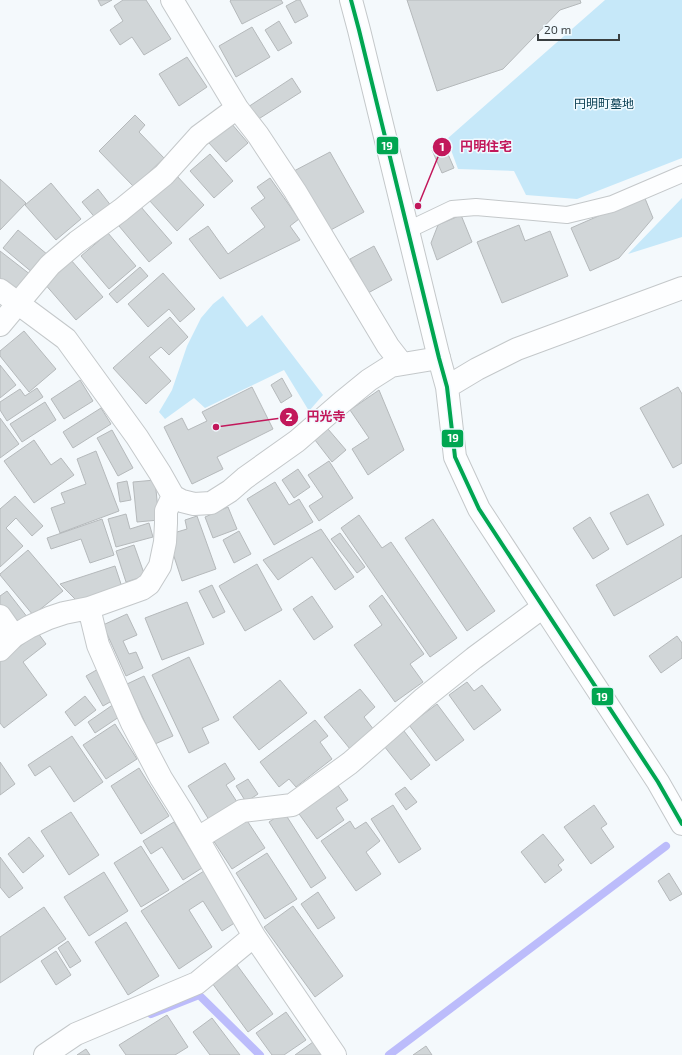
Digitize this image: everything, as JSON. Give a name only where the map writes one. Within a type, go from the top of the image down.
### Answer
[{"type":"street","points":[[172,0],[237,108],[271,153],[388,346],[402,364]]},
{"type":"street","points":[[351,0],[447,387],[455,457],[479,509],[658,782],[682,824]]},
{"type":"street","points":[[0,325],[50,266],[77,242],[121,210],[164,175],[199,136],[237,108]]},
{"type":"street","points":[[447,387],[517,348],[682,288]]},
{"type":"street","points":[[0,290],[66,339],[138,437],[173,496],[182,501],[194,504],[211,503],[230,491],[245,478],[297,441],[369,380],[391,366],[439,358]]},
{"type":"street","points":[[0,616],[7,643],[29,627],[59,615],[89,608],[142,589],[149,584],[160,566],[164,542],[166,511],[173,496]]},
{"type":"street","points":[[198,838],[242,810],[292,805],[350,763],[424,698],[474,658],[543,607]]},
{"type":"street","points":[[89,608],[98,645],[132,723],[161,778],[198,838],[254,936],[335,1055]]},
{"type":"street","points":[[45,1055],[76,1034],[197,983],[254,936]]},
{"type":"lane","points":[[408,230],[452,209],[476,207],[567,215],[612,204],[682,174]]},
{"type":"green space","name":"円明町墓地","points":[[605,0],[682,0],[682,158],[577,199],[526,195],[514,171],[458,169],[447,139]]},
{"type":"green space","points":[[682,198],[682,237],[628,254]]},
{"type":"green space","points":[[223,296],[247,327],[262,315],[323,395],[309,411],[284,370],[205,408],[194,398],[165,419],[159,412],[172,390],[187,346],[201,318],[213,304]]},
{"type":"building","points":[[98,0],[112,0],[101,6]]},
{"type":"building","points":[[123,0],[146,0],[171,39],[144,55],[132,37],[120,45],[110,30],[123,21],[114,6]]},
{"type":"building","points":[[281,0],[283,3],[242,24],[230,1]]},
{"type":"building","points":[[300,0],[308,16],[295,23],[286,6]]},
{"type":"building","points":[[407,0],[580,0],[581,3],[560,10],[503,69],[437,91]]},
{"type":"building","points":[[279,21],[292,43],[278,51],[265,30]]},
{"type":"building","points":[[252,27],[270,57],[236,77],[219,46]]},
{"type":"building","points":[[187,57],[207,87],[179,106],[159,74]]},
{"type":"building","points":[[292,78],[301,92],[257,120],[248,107]]},
{"type":"building","points":[[135,115],[145,125],[139,132],[164,158],[134,187],[99,151]]},
{"type":"building","points":[[231,123],[248,143],[226,162],[209,143]]},
{"type":"building","points":[[444,145],[454,168],[442,173],[432,150]]},
{"type":"building","points":[[330,152],[364,212],[327,232],[294,171]]},
{"type":"building","points":[[210,154],[233,181],[214,198],[190,171]]},
{"type":"building","points":[[176,175],[204,205],[177,231],[149,200]]},
{"type":"building","points":[[270,178],[299,219],[290,226],[300,240],[220,279],[189,239],[208,226],[228,254],[265,227],[251,208],[265,198],[257,187]]},
{"type":"building","points":[[0,179],[26,203],[0,230]]},
{"type":"building","points":[[51,183],[81,219],[56,240],[25,205]]},
{"type":"building","points":[[98,189],[112,207],[97,220],[82,202]]},
{"type":"building","points":[[644,196],[653,218],[619,258],[590,271],[571,228]]},
{"type":"building","points":[[141,207],[172,243],[149,262],[119,226]]},
{"type":"building","points":[[461,215],[472,242],[437,260],[431,243],[438,225]]},
{"type":"building","points":[[519,225],[525,241],[550,231],[568,276],[502,303],[477,242]]},
{"type":"building","points":[[18,230],[48,255],[33,273],[3,248]]},
{"type":"building","points":[[108,233],[136,266],[109,289],[81,256]]},
{"type":"building","points":[[374,246],[392,280],[368,293],[350,259]]},
{"type":"building","points":[[0,251],[31,275],[16,294],[0,281]]},
{"type":"building","points":[[71,260],[103,297],[76,320],[44,283]]},
{"type":"building","points":[[140,267],[148,276],[117,303],[109,294]]},
{"type":"building","points":[[163,273],[195,309],[180,322],[169,309],[148,327],[128,304]]},
{"type":"building","points":[[170,317],[188,337],[169,355],[161,347],[149,357],[171,381],[146,404],[113,368]]},
{"type":"building","points":[[24,331],[56,369],[29,392],[0,356],[0,351]]},
{"type":"building","points":[[0,365],[16,385],[0,398]]},
{"type":"building","points":[[282,378],[292,396],[281,403],[271,385]]},
{"type":"building","points":[[80,380],[93,401],[64,419],[51,399]]},
{"type":"building","points":[[252,387],[273,429],[217,457],[223,469],[192,484],[164,427],[182,418],[188,430],[207,421],[202,412]]},
{"type":"building","points":[[678,387],[682,394],[682,463],[673,468],[640,408]]},
{"type":"building","points":[[37,388],[43,397],[7,421],[0,410],[0,402],[20,389],[25,396]]},
{"type":"building","points":[[379,390],[404,450],[368,475],[352,449],[369,438],[350,410]]},
{"type":"building","points":[[45,402],[56,420],[22,442],[10,424]]},
{"type":"building","points":[[101,408],[111,424],[73,448],[63,432]]},
{"type":"building","points":[[0,418],[19,444],[0,458]]},
{"type":"building","points":[[328,429],[346,450],[332,462],[315,440]]},
{"type":"building","points":[[112,430],[133,468],[118,476],[97,438]]},
{"type":"building","points":[[34,440],[51,465],[61,458],[74,475],[34,503],[4,461]]},
{"type":"building","points":[[96,451],[119,511],[60,533],[51,508],[65,503],[61,493],[86,484],[77,459]]},
{"type":"building","points":[[329,461],[353,498],[319,521],[309,506],[323,497],[308,475]]},
{"type":"building","points":[[298,469],[310,487],[294,498],[282,480]]},
{"type":"building","points":[[155,480],[159,520],[137,522],[133,482]]},
{"type":"building","points":[[127,481],[131,500],[120,502],[117,483]]},
{"type":"building","points":[[275,482],[289,505],[299,499],[313,522],[274,545],[247,499]]},
{"type":"building","points":[[648,494],[664,525],[627,545],[610,513]]},
{"type":"building","points":[[15,496],[43,526],[32,536],[16,518],[6,528],[23,546],[0,567],[0,509]]},
{"type":"building","points":[[228,507],[237,529],[213,538],[205,517]]},
{"type":"building","points":[[126,514],[130,529],[149,523],[153,537],[116,547],[108,519]]},
{"type":"building","points":[[359,515],[382,548],[391,542],[457,638],[430,657],[341,528]]},
{"type":"building","points":[[197,516],[216,569],[182,581],[167,535],[187,529],[185,520]]},
{"type":"building","points":[[590,517],[609,549],[593,559],[573,528]]},
{"type":"building","points":[[102,519],[114,555],[90,563],[81,539],[51,549],[47,538]]},
{"type":"building","points":[[433,519],[495,611],[467,631],[405,538]]},
{"type":"building","points":[[321,529],[354,577],[335,590],[312,557],[278,580],[263,560]]},
{"type":"building","points":[[239,531],[251,554],[234,563],[223,540]]},
{"type":"building","points":[[340,533],[365,567],[357,573],[331,539]]},
{"type":"building","points":[[682,535],[682,577],[614,616],[596,585]]},
{"type":"building","points":[[134,545],[145,576],[126,582],[116,551]]},
{"type":"building","points":[[28,550],[63,591],[33,615],[0,575]]},
{"type":"building","points":[[257,564],[282,610],[245,631],[219,586]]},
{"type":"building","points":[[115,566],[122,587],[77,601],[60,584]]},
{"type":"building","points":[[212,585],[225,612],[213,618],[199,591]]},
{"type":"building","points":[[7,591],[28,618],[16,627],[0,605],[0,596]]},
{"type":"building","points":[[382,595],[424,654],[410,664],[423,682],[395,702],[354,645],[382,625],[369,606]]},
{"type":"building","points":[[312,596],[333,627],[314,640],[293,609]]},
{"type":"building","points":[[187,602],[204,644],[162,660],[145,618]]},
{"type":"building","points":[[127,614],[137,635],[123,641],[129,654],[136,652],[143,668],[126,676],[103,625]]},
{"type":"building","points":[[38,633],[46,644],[23,662],[47,695],[4,728],[0,723],[0,661]]},
{"type":"building","points":[[677,636],[682,643],[682,658],[661,673],[649,656]]},
{"type":"building","points":[[189,657],[219,720],[202,728],[209,743],[189,753],[152,675]]},
{"type":"building","points":[[100,668],[117,698],[103,706],[86,676]]},
{"type":"building","points":[[144,676],[173,736],[155,744],[127,684]]},
{"type":"building","points":[[280,680],[307,713],[259,750],[233,717]]},
{"type":"building","points":[[467,682],[474,691],[482,685],[501,710],[474,730],[449,695]]},
{"type":"building","points":[[360,689],[375,707],[364,717],[374,730],[350,749],[324,717]]},
{"type":"building","points":[[85,696],[96,710],[75,726],[65,712]]},
{"type":"building","points":[[114,704],[122,715],[95,733],[88,722]]},
{"type":"building","points":[[437,704],[464,740],[436,761],[409,725]]},
{"type":"building","points":[[315,720],[328,736],[320,742],[332,759],[296,787],[289,779],[279,787],[260,762]]},
{"type":"building","points":[[115,724],[137,759],[106,779],[83,745]]},
{"type":"building","points":[[404,731],[430,765],[411,780],[384,746]]},
{"type":"building","points":[[72,736],[103,782],[74,802],[50,766],[35,776],[28,765]]},
{"type":"building","points":[[0,762],[15,784],[0,795]]},
{"type":"building","points":[[225,763],[235,779],[226,785],[239,805],[211,823],[188,786]]},
{"type":"building","points":[[139,768],[169,816],[141,834],[111,786]]},
{"type":"building","points":[[248,779],[258,794],[246,802],[236,786]]},
{"type":"building","points":[[337,784],[348,800],[336,808],[344,820],[317,839],[297,811]]},
{"type":"building","points":[[405,787],[417,802],[406,810],[395,794]]},
{"type":"building","points":[[393,805],[421,849],[399,863],[371,819]]},
{"type":"building","points":[[594,805],[607,824],[601,828],[614,847],[591,864],[564,827]]},
{"type":"building","points":[[71,812],[99,855],[69,875],[41,831]]},
{"type":"building","points":[[284,812],[326,878],[311,888],[269,822]]},
{"type":"building","points":[[244,816],[265,848],[232,869],[211,837]]},
{"type":"building","points":[[350,821],[355,829],[366,822],[380,841],[366,852],[381,874],[356,891],[321,841]]},
{"type":"building","points":[[174,822],[202,868],[183,880],[162,847],[151,854],[143,841]]},
{"type":"building","points":[[543,834],[564,860],[558,865],[562,870],[545,883],[521,852]]},
{"type":"building","points":[[29,837],[44,856],[23,873],[8,854]]},
{"type":"building","points":[[141,846],[169,890],[141,907],[114,863]]},
{"type":"building","points":[[267,853],[297,899],[265,919],[236,873]]},
{"type":"building","points":[[0,857],[23,888],[9,898],[0,887]]},
{"type":"building","points":[[204,871],[236,922],[222,931],[203,901],[189,910],[212,947],[179,969],[141,911]]},
{"type":"building","points":[[104,872],[128,911],[89,936],[64,897]]},
{"type":"building","points":[[669,873],[682,894],[670,901],[658,881]]},
{"type":"building","points":[[318,892],[335,918],[318,929],[301,904]]},
{"type":"building","points":[[293,906],[343,976],[315,997],[264,927]]},
{"type":"building","points":[[44,907],[66,939],[0,983],[0,937]]},
{"type":"building","points":[[126,922],[159,976],[128,995],[95,942]]},
{"type":"building","points":[[68,941],[81,961],[70,968],[58,948]]},
{"type":"building","points":[[56,951],[71,975],[56,985],[41,961]]},
{"type":"building","points":[[237,965],[273,1014],[248,1032],[212,983]]},
{"type":"building","points":[[286,1012],[306,1040],[284,1055],[272,1055],[256,1033]]},
{"type":"building","points":[[167,1015],[188,1047],[175,1055],[126,1055],[119,1045]]},
{"type":"building","points":[[212,1018],[240,1055],[210,1055],[193,1032]]},
{"type":"building","points":[[313,1042],[322,1055],[295,1055]]},
{"type":"building","points":[[426,1046],[432,1055],[413,1055]]},
{"type":"building","points":[[86,1049],[90,1055],[77,1055]]},
{"type":"waterway","points":[[389,1055],[666,846]]},
{"type":"waterway","points":[[151,1014],[199,995],[260,1055]]},
{"type":"transit line","name":"19","points":[[351,0],[447,387],[455,457],[479,509],[658,782],[682,824]]},
{"type":"place","name":"円明住宅","points":[[418,206]]},
{"type":"place","name":"円光寺","points":[[216,427]]}]
